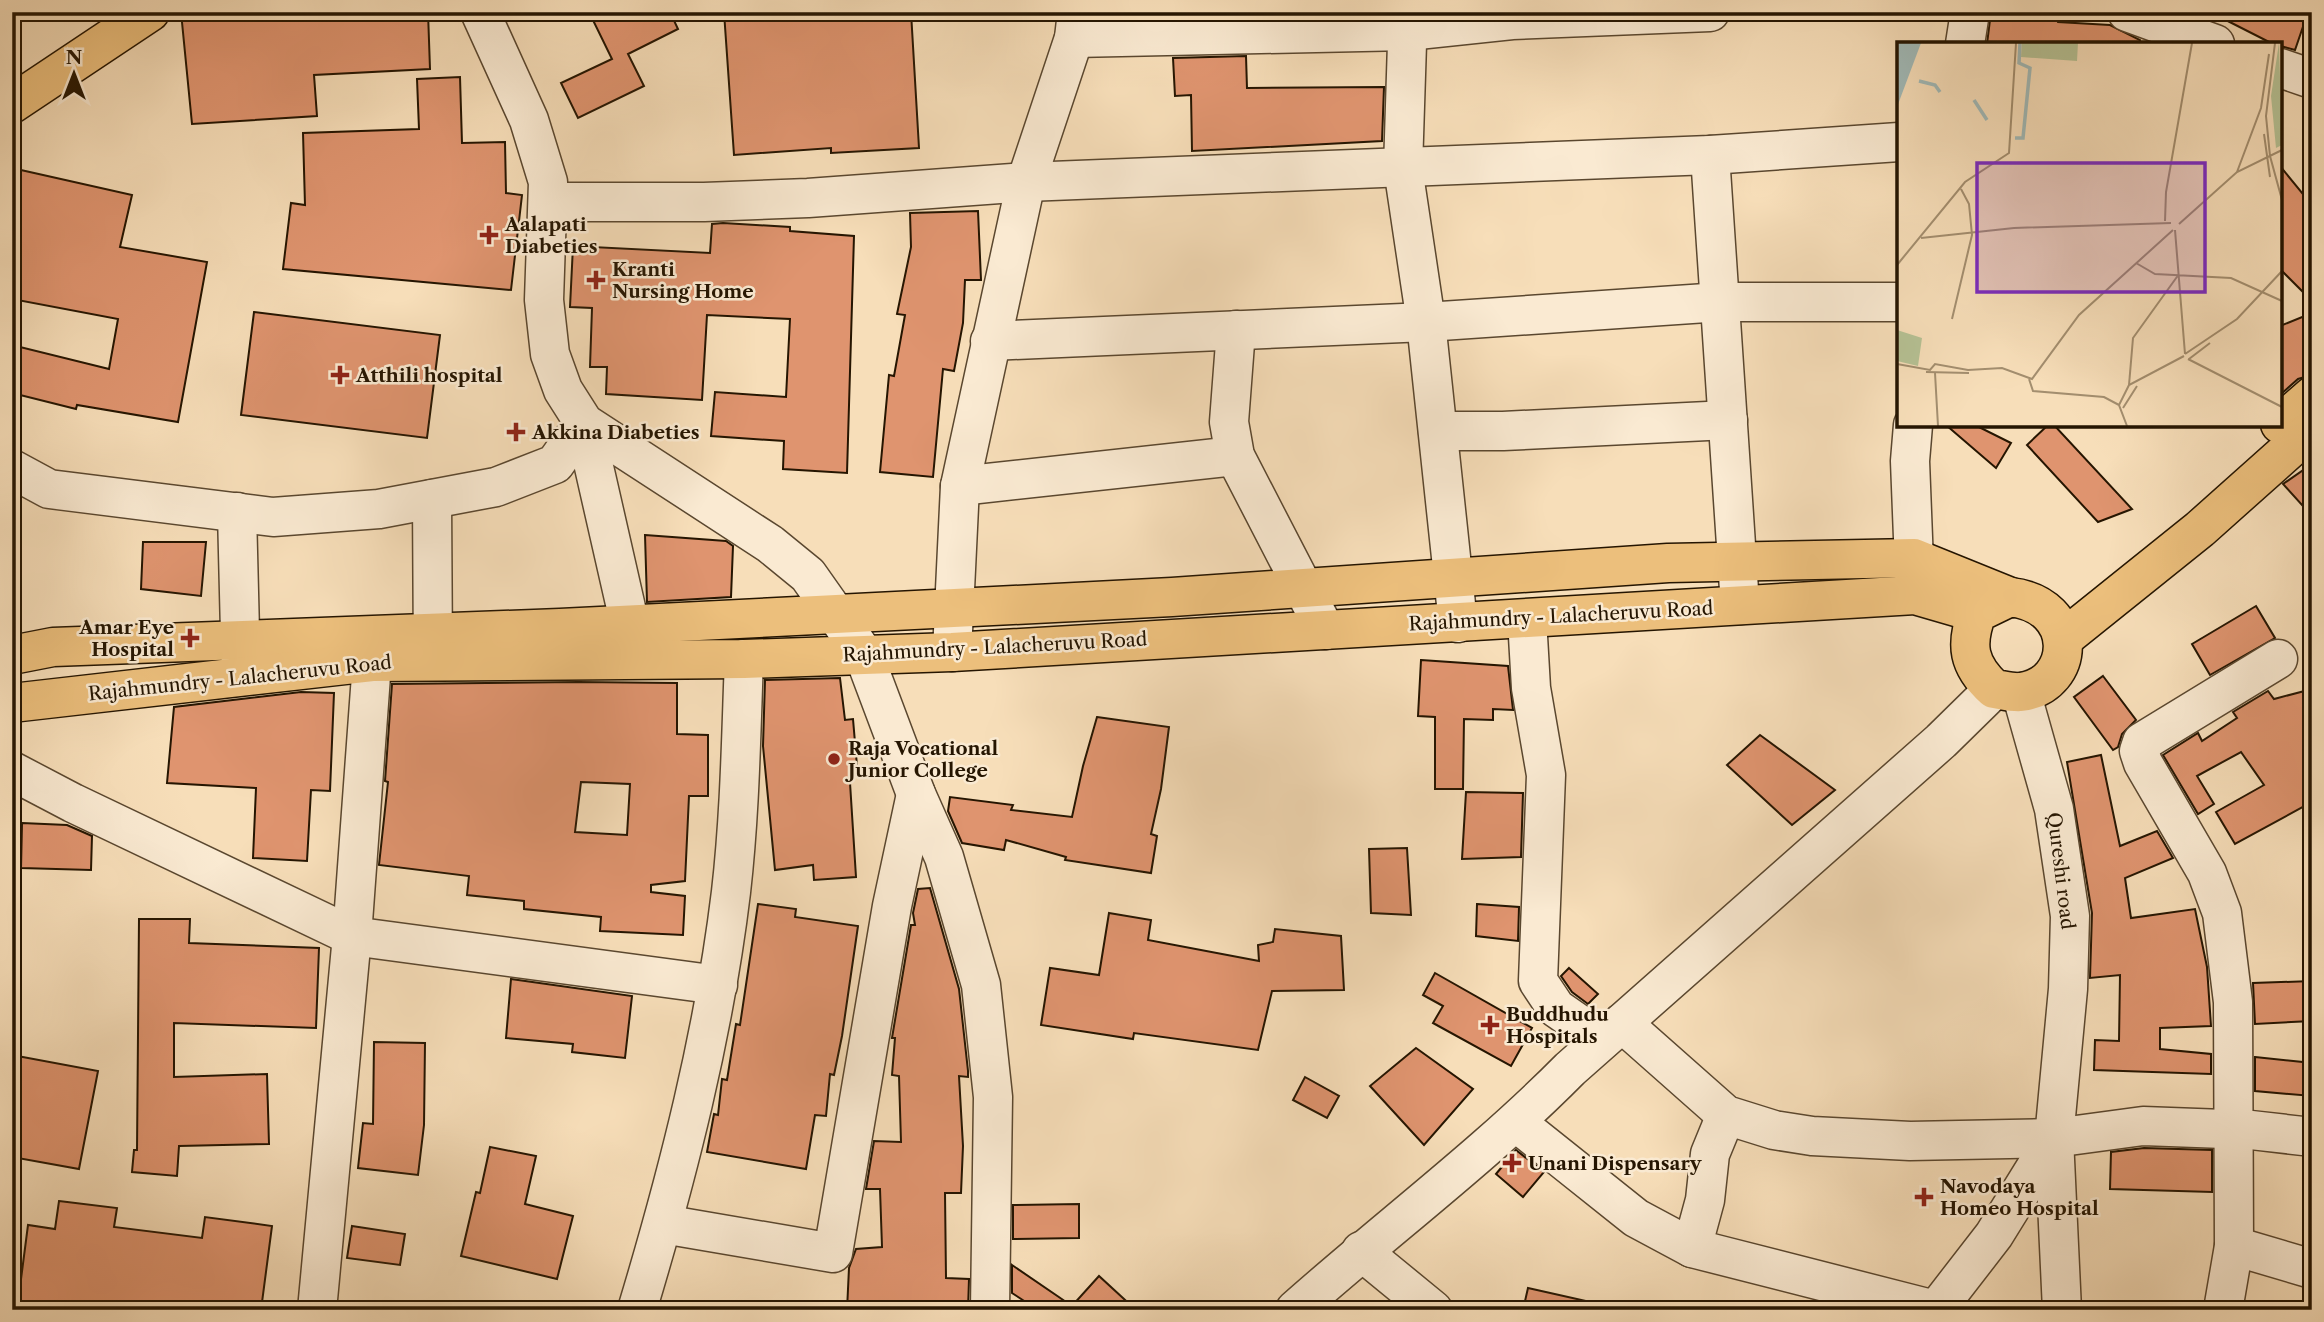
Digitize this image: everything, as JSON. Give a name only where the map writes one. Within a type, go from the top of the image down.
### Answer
[{"type":"main road","points":[[12,104],[142,14]]},
{"type":"main road","points":[[2282,423],[2312,396]]},
{"type":"main road","points":[[2060,630],[2278,427]]},
{"type":"main road","points":[[2060,630],[2200,529],[2312,429]]},
{"type":"main road","points":[[634,642],[835,614],[1304,588],[1668,563],[1737,562],[1914,576],[2013,598],[2029,599],[2038,604],[2060,630],[2061,658],[2053,674],[2038,686],[2007,690],[1974,667],[1968,650],[1977,613],[1993,603],[2013,598]]},
{"type":"main road","name":"Rajahmundry - Lalacheruvu Road","points":[[12,703],[241,657],[372,662],[433,647],[634,642],[744,659],[952,652],[1740,605],[1914,576],[1977,613]]},
{"type":"main road","points":[[12,655],[53,647],[241,657],[433,647]]},
{"type":"street","points":[[481,12],[529,120],[542,158],[550,202],[544,300],[550,354],[563,390],[584,423],[634,642]]},
{"type":"street","points":[[952,652],[960,485],[1026,182],[1076,25],[1408,22],[1512,16],[1710,12]]},
{"type":"street","points":[[1965,42],[1970,12]]},
{"type":"street","points":[[2127,12],[2180,21],[2213,42]]},
{"type":"street","points":[[1408,22],[1403,168],[1426,322],[1458,623]]},
{"type":"street","points":[[2282,69],[2312,79]]},
{"type":"street","points":[[550,202],[769,200],[1026,182],[1710,155],[1897,142]]},
{"type":"street","points":[[1710,155],[1740,605]]},
{"type":"street","points":[[990,341],[1426,322],[1721,302],[1897,302]]},
{"type":"street","points":[[1236,330],[1229,422],[1235,456],[1325,630]]},
{"type":"street","points":[[1438,431],[1503,431],[1728,420]]},
{"type":"street","points":[[12,469],[49,489],[274,517],[379,509],[496,487],[555,464],[584,423]]},
{"type":"street","points":[[584,423],[770,544],[808,575],[863,653],[916,794],[944,858],[981,985],[993,1097],[990,1310]]},
{"type":"street","points":[[1913,427],[1910,461],[1914,576]]},
{"type":"street","points":[[960,485],[1235,456]]},
{"type":"street","points":[[432,499],[433,647]]},
{"type":"street","points":[[237,512],[241,657]]},
{"type":"street","points":[[1527,619],[1531,688],[1546,775],[1538,981],[1556,1008],[1612,1031],[1726,1115],[1774,1129],[1812,1136],[1910,1141],[2054,1138],[2143,1126],[2233,1129],[2312,1138]]},
{"type":"street","points":[[638,1310],[663,1224],[718,985],[731,891],[739,802],[744,659]]},
{"type":"street","points":[[2223,1310],[2234,1246],[2233,1002],[2222,913],[2207,873],[2150,777],[2139,751],[2142,741],[2278,659]]},
{"type":"street","points":[[317,1310],[352,936],[372,662]]},
{"type":"street","points":[[1295,1310],[1361,1251],[1517,1123],[1612,1031],[1941,741],[2007,690]]},
{"type":"street","name":"Qureshi road","points":[[2007,690],[2054,809],[2070,916],[2068,989],[2054,1138],[2062,1310]]},
{"type":"street","points":[[12,771],[73,803],[352,936],[718,985]]},
{"type":"street","points":[[663,1224],[833,1253],[892,906],[916,794]]},
{"type":"street","points":[[1692,1248],[1705,1200],[1710,1154],[1726,1115]]},
{"type":"street","points":[[1517,1123],[1636,1219],[1692,1248],[1935,1310],[1994,1235],[2054,1138]]},
{"type":"street","points":[[2234,1246],[2312,1269]]},
{"type":"street","points":[[1361,1251],[1433,1310]]},
{"type":"building","points":[[181,12],[428,12],[430,69],[314,75],[317,116],[192,124]]},
{"type":"building","points":[[589,12],[670,12],[678,29],[628,54],[644,86],[578,118],[561,83],[612,59]]},
{"type":"building","points":[[724,12],[911,12],[919,148],[831,153],[831,148],[734,155]]},
{"type":"building","points":[[1991,12],[2056,18],[2058,22],[2110,25],[2140,40],[2140,42],[1987,42]]},
{"type":"building","points":[[2210,12],[2308,12],[2295,50],[2282,46],[2282,42],[2269,42]]},
{"type":"building","points":[[1246,56],[1247,88],[1384,87],[1382,141],[1192,151],[1191,95],[1175,96],[1173,58]]},
{"type":"building","points":[[460,77],[462,143],[505,142],[506,193],[522,195],[511,290],[283,269],[291,203],[305,205],[303,133],[419,129],[417,79]]},
{"type":"building","points":[[12,168],[132,195],[120,247],[207,262],[178,422],[77,405],[76,409],[12,393],[12,345],[109,369],[118,319],[12,299]]},
{"type":"building","points":[[2282,168],[2312,205],[2312,301],[2282,271]]},
{"type":"building","points":[[978,211],[981,280],[965,280],[963,323],[954,371],[943,369],[933,477],[880,472],[889,375],[894,376],[905,315],[897,314],[911,247],[910,213]]},
{"type":"building","points":[[712,224],[790,227],[790,231],[854,236],[847,473],[783,469],[784,441],[711,436],[715,392],[786,397],[790,319],[707,315],[702,400],[606,394],[607,367],[590,367],[592,308],[570,307],[573,246],[710,253]]},
{"type":"building","name":"Atthili hospital","points":[[254,312],[440,335],[427,438],[241,415]]},
{"type":"building","points":[[2312,313],[2312,375],[2298,379],[2282,393],[2282,325]]},
{"type":"building","points":[[1948,427],[1979,427],[2011,443],[1996,468]]},
{"type":"building","points":[[2046,427],[2056,427],[2132,509],[2098,522],[2027,445]]},
{"type":"building","points":[[2312,464],[2312,516],[2283,484]]},
{"type":"building","points":[[645,535],[726,541],[733,546],[731,597],[647,602]]},
{"type":"building","points":[[143,542],[206,542],[201,596],[141,589]]},
{"type":"building","points":[[2256,606],[2275,638],[2210,675],[2192,644]]},
{"type":"building","points":[[1421,660],[1508,666],[1513,710],[1493,709],[1493,720],[1464,719],[1463,789],[1435,789],[1435,717],[1418,716]]},
{"type":"building","points":[[2103,676],[2136,720],[2122,734],[2118,747],[2113,750],[2074,697]]},
{"type":"building","points":[[840,678],[845,720],[853,719],[857,766],[849,767],[856,877],[814,880],[813,865],[775,870],[763,746],[765,680]]},
{"type":"building","points":[[677,683],[677,734],[708,735],[708,796],[689,796],[685,881],[651,885],[651,892],[685,896],[683,935],[600,931],[601,917],[524,909],[524,901],[467,895],[469,876],[379,865],[388,782],[385,781],[392,684]],"holes":[[[581,782],[630,784],[627,835],[575,832]]]},
{"type":"building","points":[[2312,689],[2312,802],[2235,844],[2216,812],[2264,785],[2241,752],[2197,776],[2214,804],[2198,814],[2163,755],[2198,733],[2202,741],[2237,718],[2233,712],[2268,691],[2274,699]]},
{"type":"building","points":[[301,692],[334,693],[330,791],[311,790],[307,861],[253,858],[256,788],[167,783],[174,707]]},
{"type":"building","points":[[1097,717],[1169,727],[1161,789],[1151,834],[1157,836],[1151,873],[1065,860],[1066,857],[1006,840],[1004,850],[962,843],[948,811],[950,797],[1013,805],[1011,810],[1072,817]]},
{"type":"building","points":[[1760,735],[1835,790],[1792,825],[1727,765]]},
{"type":"building","points":[[2101,755],[2120,846],[2157,831],[2173,858],[2125,878],[2131,918],[2195,909],[2207,967],[2211,1026],[2160,1028],[2160,1049],[2211,1054],[2211,1074],[2094,1070],[2095,1040],[2119,1041],[2120,975],[2090,978],[2092,913],[2067,762]]},
{"type":"building","points":[[1466,792],[1523,793],[1521,857],[1462,859]]},
{"type":"building","points":[[22,823],[67,825],[92,836],[91,870],[21,868]]},
{"type":"building","points":[[1407,848],[1411,915],[1371,913],[1369,849]]},
{"type":"building","points":[[930,888],[959,989],[968,1071],[968,1077],[959,1076],[963,1146],[961,1193],[945,1193],[946,1278],[969,1279],[968,1310],[847,1310],[849,1268],[856,1249],[882,1247],[880,1189],[866,1189],[874,1141],[901,1142],[899,1076],[892,1075],[895,1038],[892,1038],[911,925],[915,925],[913,913],[918,889]]},
{"type":"building","points":[[758,904],[796,909],[795,917],[858,926],[842,1036],[834,1075],[830,1074],[826,1116],[815,1115],[806,1169],[707,1152],[714,1114],[718,1115],[722,1079],[727,1080],[736,1024],[740,1025]]},
{"type":"building","points":[[1477,904],[1519,907],[1518,941],[1476,936]]},
{"type":"building","points":[[1109,913],[1151,920],[1148,940],[1259,961],[1258,945],[1273,942],[1275,929],[1341,936],[1344,990],[1272,991],[1258,1050],[1134,1033],[1133,1039],[1041,1025],[1050,968],[1099,975]]},
{"type":"building","points":[[139,919],[190,919],[189,943],[319,948],[316,1028],[174,1023],[174,1077],[267,1074],[269,1144],[179,1146],[177,1176],[132,1172],[134,1150],[137,1150]]},
{"type":"building","points":[[1569,968],[1598,994],[1588,1004],[1572,992],[1561,976]]},
{"type":"building","points":[[1435,973],[1532,1028],[1511,1066],[1433,1023],[1443,1006],[1423,995]]},
{"type":"building","points":[[511,979],[632,996],[625,1058],[572,1052],[573,1044],[506,1038]]},
{"type":"building","points":[[2312,981],[2312,1021],[2255,1024],[2253,983]]},
{"type":"building","points":[[374,1042],[425,1043],[424,1125],[418,1175],[358,1168],[363,1123],[373,1124]]},
{"type":"building","points":[[1416,1048],[1473,1089],[1424,1145],[1370,1086]]},
{"type":"building","points":[[12,1055],[98,1071],[79,1169],[12,1157]]},
{"type":"building","points":[[2255,1057],[2312,1063],[2312,1096],[2255,1091]]},
{"type":"building","points":[[1305,1077],[1339,1096],[1327,1118],[1293,1100]]},
{"type":"building","points":[[490,1147],[536,1156],[525,1204],[573,1216],[557,1279],[461,1256],[476,1192],[480,1193]]},
{"type":"building","points":[[2144,1148],[2212,1150],[2212,1192],[2110,1189],[2111,1152]]},
{"type":"building","points":[[1516,1150],[1544,1172],[1523,1197],[1496,1174]]},
{"type":"building","points":[[59,1201],[117,1208],[114,1227],[202,1238],[205,1217],[272,1226],[261,1310],[17,1310],[28,1225],[55,1229]]},
{"type":"building","points":[[1079,1204],[1079,1238],[1013,1239],[1013,1205]]},
{"type":"building","points":[[352,1226],[405,1234],[400,1265],[347,1258]]},
{"type":"building","points":[[1012,1265],[1072,1306],[1099,1276],[1136,1310],[1038,1310],[1012,1293]]},
{"type":"building","points":[[1528,1288],[1586,1301],[1585,1310],[1523,1310]]},
{"type":"place","name":"Aalapati Diabeties","points":[[489,235]]},
{"type":"place","name":"Kranti Nursing Home","points":[[596,280]]},
{"type":"place","name":"Atthili hospital","points":[[340,375]]},
{"type":"place","name":"Akkina Diabeties","points":[[516,432]]},
{"type":"place","name":"Amar Eye Hospital","points":[[190,638]]},
{"type":"place","name":"Raja Vocational Junior College","points":[[834,759]]},
{"type":"place","name":"Buddhudu Hospitals","points":[[1490,1025]]},
{"type":"place","name":"Unani Dispensary","points":[[1512,1163]]},
{"type":"place","name":"Navodaya Homeo Hospital","points":[[1924,1197]]}]
